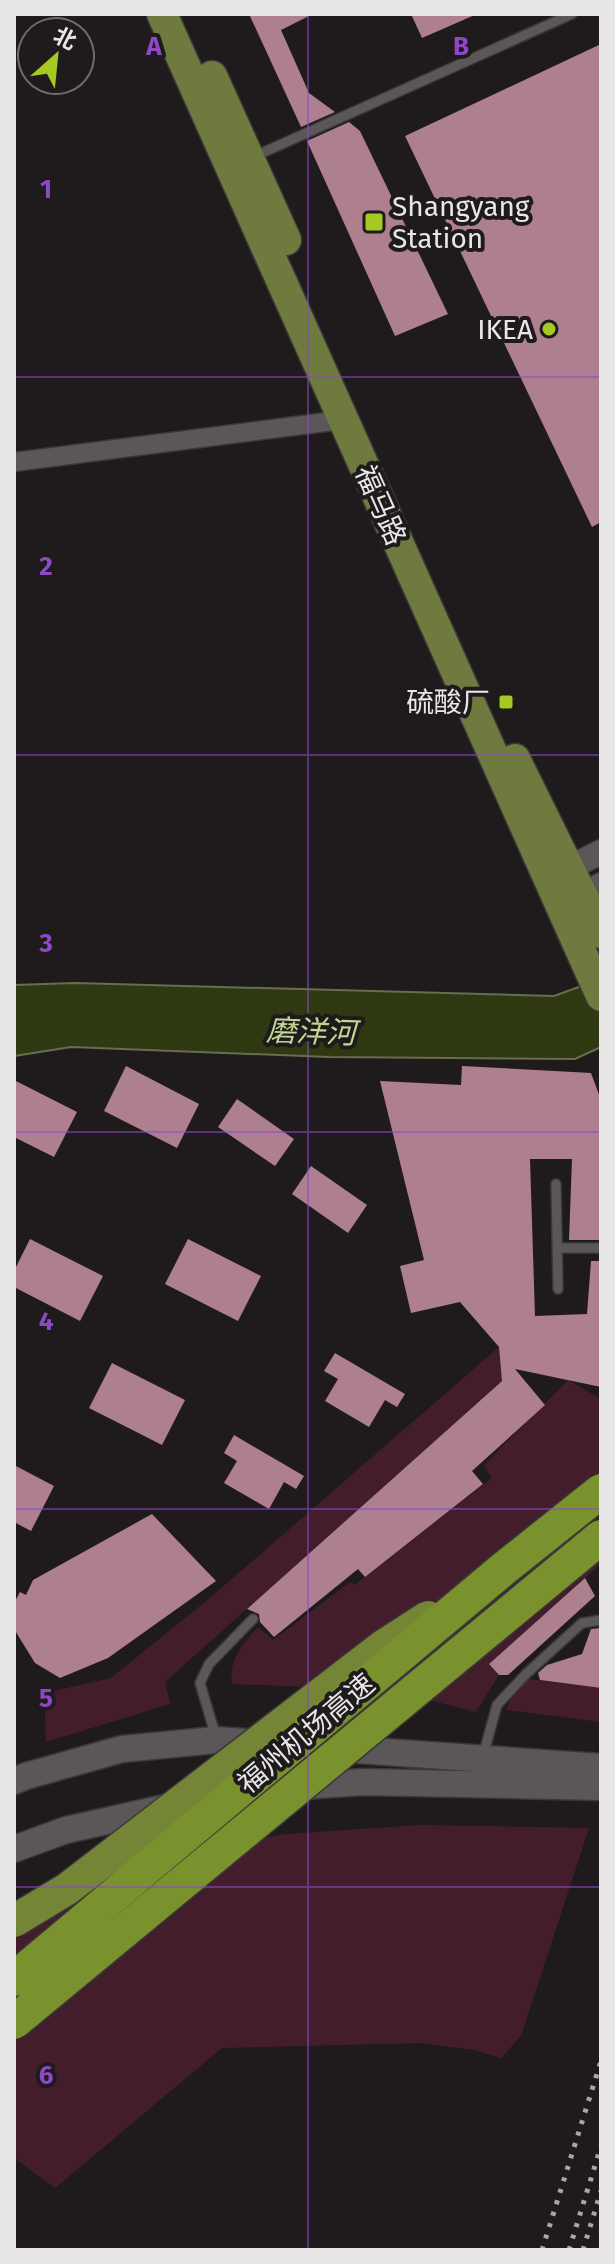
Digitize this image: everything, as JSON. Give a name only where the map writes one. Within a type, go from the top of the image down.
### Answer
[{"type":"highway","name":"福州机场高速","points":[[14,1979],[502,1570],[601,1491]]},
{"type":"highway","name":"福州机场高速","points":[[14,2022],[601,1537]]},
{"type":"highway","points":[[14,1921],[67,1889],[383,1646],[502,1570]]},
{"type":"main road","name":"福马路","points":[[162,14],[595,983]]},
{"type":"main road","name":"福马路","points":[[183,14],[250,158],[499,726],[584,883],[601,933]]},
{"type":"main road","points":[[14,1781],[122,1749],[216,1740],[601,1767]]},
{"type":"main road","points":[[14,1849],[66,1830],[259,1789],[363,1782],[601,1787]]},
{"type":"street","points":[[14,462],[342,420]]},
{"type":"street","points":[[584,883],[601,852]]},
{"type":"lane","points":[[250,158],[572,14]]},
{"type":"lane","points":[[556,1184],[558,1289]]},
{"type":"lane","points":[[557,1248],[601,1248]]},
{"type":"lane","points":[[216,1740],[200,1683],[209,1664],[253,1619]]},
{"type":"lane","points":[[482,1760],[497,1705],[582,1623],[601,1620]]},
{"type":"shaded area","points":[[499,1347],[501,1366],[515,1369],[165,1682],[170,1704],[46,1742],[44,1693],[111,1678],[211,1597]]},
{"type":"shaded area","points":[[568,1380],[601,1399],[601,1564],[490,1663],[499,1675],[476,1712],[390,1690],[232,1684],[235,1660],[258,1627],[273,1640],[350,1582],[355,1585],[492,1478],[484,1465]]},
{"type":"shaded area","points":[[529,1679],[601,1688],[601,1722],[506,1710],[515,1690]]},
{"type":"shaded area","points":[[420,1825],[589,1828],[521,2036],[501,2058],[474,2050],[420,2043],[222,2048],[55,2188],[14,2158],[14,1900],[134,1859],[286,1834]]},
{"type":"water","name":"磨洋河","points":[[601,979],[601,1047],[575,1059],[329,1057],[71,1047],[14,1056],[14,985],[76,983],[554,996]]},
{"type":"building","points":[[249,14],[313,14],[281,30],[309,93],[335,112],[301,127]]},
{"type":"building","points":[[411,14],[477,14],[422,38]]},
{"type":"building","name":"IKEA","points":[[601,44],[601,522],[592,527],[405,136]]},
{"type":"building","name":"Shangyang Station","points":[[349,122],[360,131],[448,314],[395,336],[307,141]]},
{"type":"building","points":[[126,1066],[199,1104],[177,1148],[104,1111]]},
{"type":"building","points":[[462,1066],[591,1073],[601,1100],[601,1240],[569,1240],[572,1159],[530,1159],[535,1316],[587,1314],[591,1261],[601,1261],[601,1387],[515,1369],[545,1405],[472,1471],[483,1484],[365,1577],[358,1569],[274,1637],[260,1622],[259,1614],[247,1609],[502,1381],[499,1347],[460,1302],[411,1313],[400,1266],[424,1260],[380,1081],[461,1085]]},
{"type":"building","points":[[14,1080],[77,1112],[54,1157],[14,1137]]},
{"type":"building","points":[[237,1099],[294,1139],[275,1166],[218,1127]]},
{"type":"building","points":[[311,1166],[367,1205],[348,1233],[292,1194]]},
{"type":"building","points":[[30,1239],[103,1276],[80,1321],[14,1287],[14,1271]]},
{"type":"building","points":[[188,1239],[261,1276],[238,1321],[165,1284]]},
{"type":"building","points":[[335,1353],[405,1394],[397,1407],[385,1400],[369,1427],[325,1401],[338,1379],[324,1371]]},
{"type":"building","points":[[112,1363],[185,1400],[162,1445],[89,1408]]},
{"type":"building","points":[[234,1435],[304,1476],[296,1489],[284,1482],[269,1509],[224,1483],[237,1461],[224,1453]]},
{"type":"building","points":[[14,1465],[54,1486],[31,1531],[14,1522]]},
{"type":"building","points":[[152,1514],[216,1581],[108,1658],[60,1678],[35,1663],[14,1629],[14,1603],[20,1592],[26,1595],[33,1580]]},
{"type":"building","points":[[585,1578],[595,1596],[508,1675],[499,1675],[489,1664]]},
{"type":"building","points":[[601,1628],[601,1688],[540,1680],[538,1673],[547,1665],[582,1654],[591,1629]]},
{"type":"railway","points":[[542,2250],[601,2061]]},
{"type":"railway","points":[[569,2250],[601,2146]]},
{"type":"railway","points":[[583,2250],[601,2191]]},
{"type":"place","name":"Shangyang Station","points":[[374,222]]},
{"type":"place","name":"IKEA","points":[[549,329]]},
{"type":"place","name":"硫酸厂","points":[[506,702]]}]
